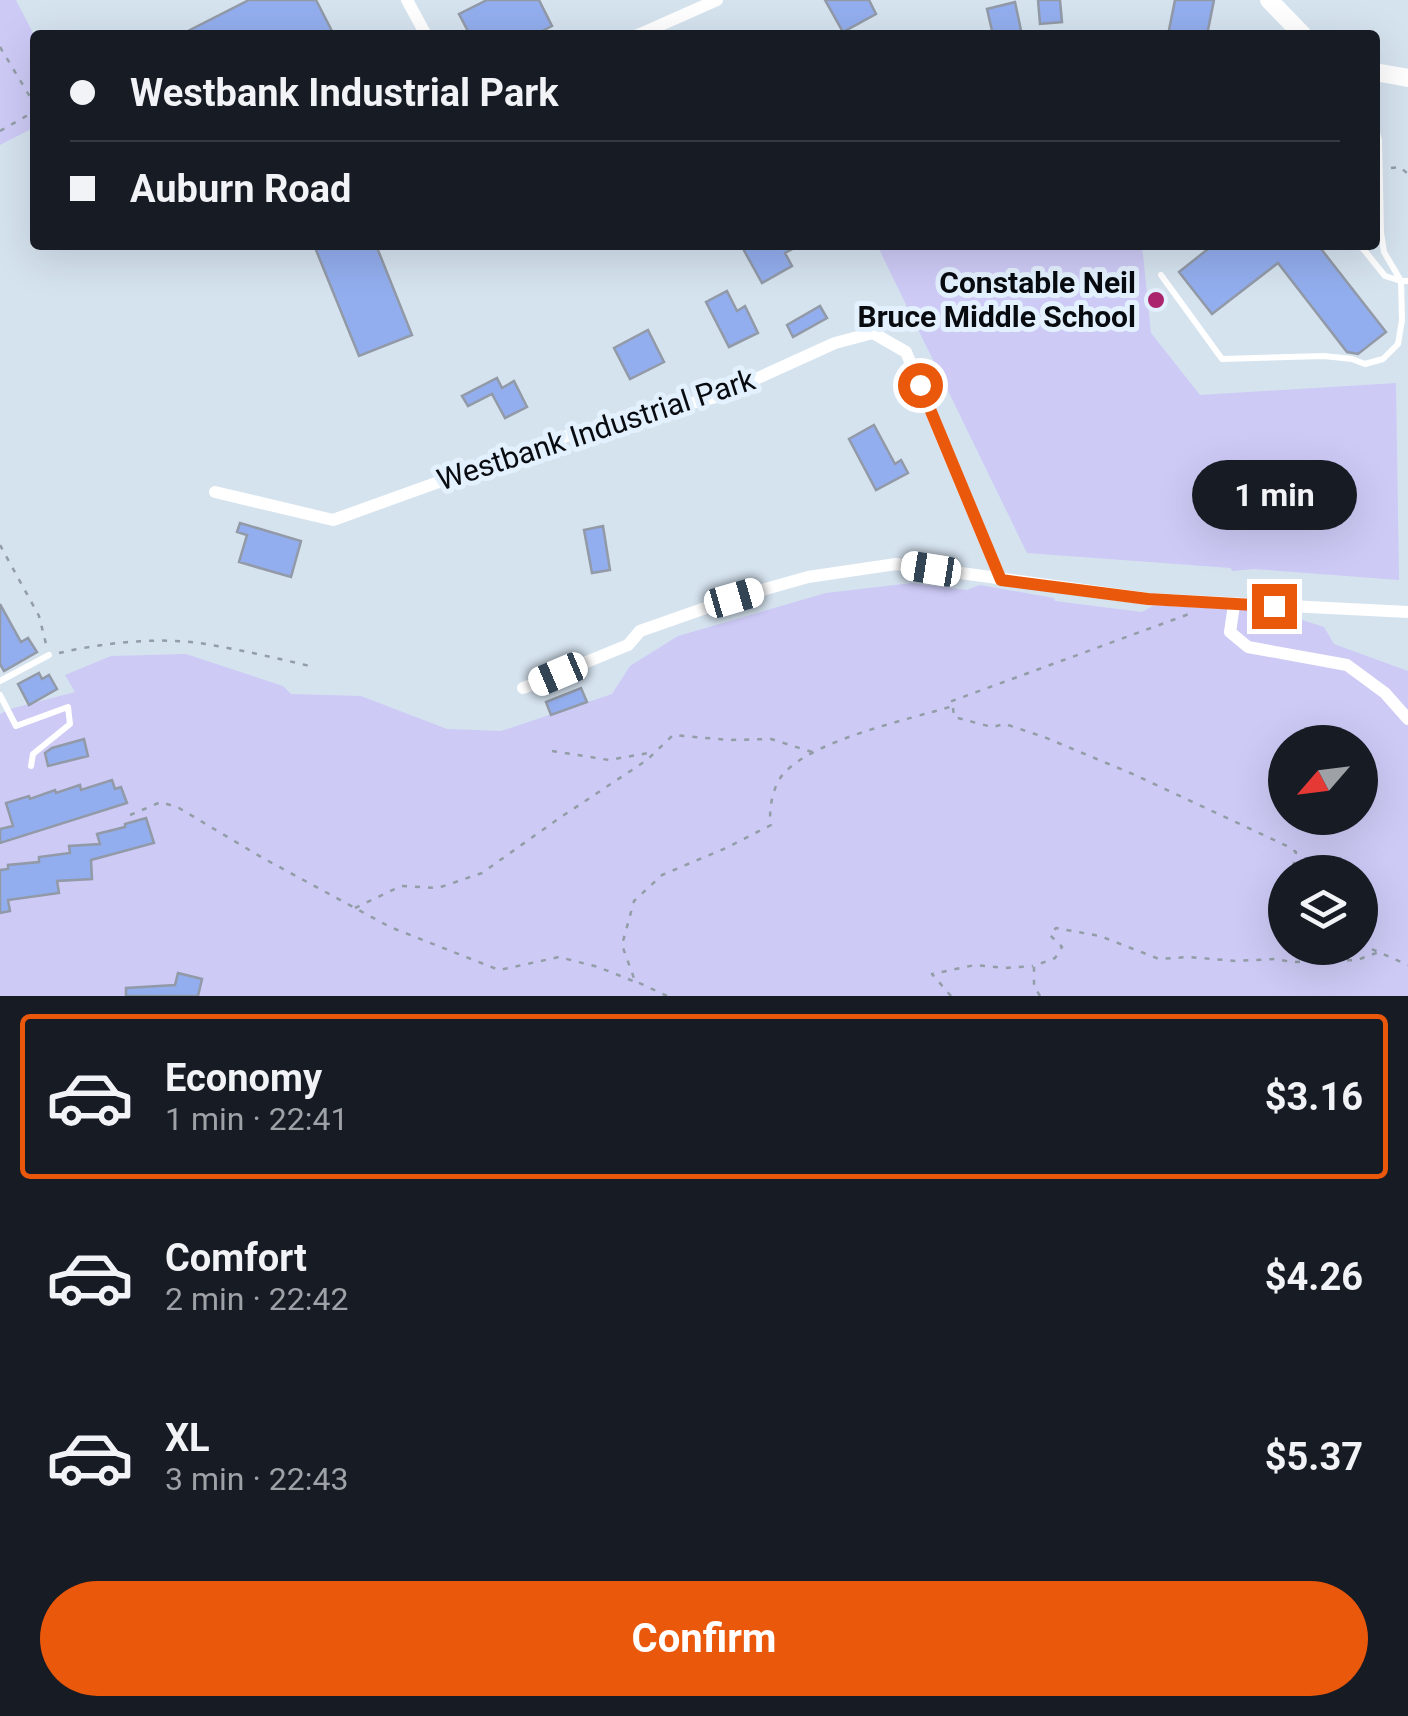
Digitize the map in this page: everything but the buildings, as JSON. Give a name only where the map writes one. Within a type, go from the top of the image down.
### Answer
[{"type":"street","points":[[408,0],[423,30]]},
{"type":"street","points":[[649,30],[716,0]]},
{"type":"street","points":[[1269,0],[1298,30]]},
{"type":"street","points":[[1382,74],[1408,70]]},
{"type":"street","points":[[1382,74],[1408,78]]},
{"type":"street","name":"Westbank Industrial Park","points":[[215,492],[333,520],[575,433],[716,397],[834,343],[873,333],[906,352],[1001,580]]},
{"type":"street","points":[[523,688],[628,645],[640,631],[734,598],[808,578],[896,564],[1148,599],[1408,612]]},
{"type":"street","points":[[1234,605],[1230,632],[1248,647],[1347,666],[1385,693],[1408,720]]},
{"type":"lane","points":[[1160,275],[1222,360],[1324,356],[1365,364],[1383,358],[1398,344],[1402,320],[1405,281],[1384,252],[1380,229]]},
{"type":"lane","points":[[1364,250],[1385,276],[1405,281]]},
{"type":"lane","points":[[0,681],[49,655]]},
{"type":"lane","points":[[0,695],[16,726],[68,707],[70,724],[33,754],[31,766]]},
{"type":"path","points":[[0,47],[30,96]]},
{"type":"path","points":[[0,130],[30,114]]},
{"type":"path","points":[[1380,169],[1400,168],[1408,174]]},
{"type":"path","points":[[0,545],[39,616],[49,655],[142,642],[196,643],[314,667]]},
{"type":"path","points":[[1214,604],[952,701],[954,717],[992,727],[1005,724],[1044,737],[1135,774],[1287,846],[1295,855]]},
{"type":"path","points":[[634,981],[622,945],[634,901],[662,876],[771,825],[768,811],[782,774],[814,752],[953,706]]},
{"type":"path","points":[[355,908],[400,886],[438,888],[482,872],[647,760],[673,736],[771,738],[814,752]]},
{"type":"path","points":[[552,751],[609,760],[656,752]]},
{"type":"path","points":[[130,814],[161,802],[179,808],[261,858],[390,927],[499,970],[559,957],[598,967],[666,996]]},
{"type":"path","points":[[951,996],[932,974],[975,965],[1034,966],[1055,958],[1062,948],[1050,935],[1056,928],[1100,936],[1159,959],[1357,960],[1379,952],[1408,965]]},
{"type":"path","points":[[1034,966],[1034,986],[1040,996]]},
{"type":"shaded area","points":[[0,0],[16,0],[31,30],[30,130],[0,145]]},
{"type":"shaded area","name":"Constable Neil Bruce Middle School","points":[[879,250],[1143,250],[1151,333],[1200,395],[1396,383],[1399,580],[1254,569],[1232,571],[1027,553]]},
{"type":"shaded area","points":[[912,583],[967,590],[980,585],[1055,601],[1142,612],[1162,601],[1214,603],[1280,613],[1324,627],[1334,644],[1408,671],[1408,996],[0,996],[0,714],[75,692],[65,675],[111,656],[186,654],[283,686],[291,694],[361,696],[447,729],[501,731],[612,694],[630,666],[678,636],[826,593]]},
{"type":"place","name":"Constable Neil Bruce Middle School","points":[[1156,300]]},
{"type":"route","points":[[920,385],[1001,580],[1148,599],[1274,606]]}]
